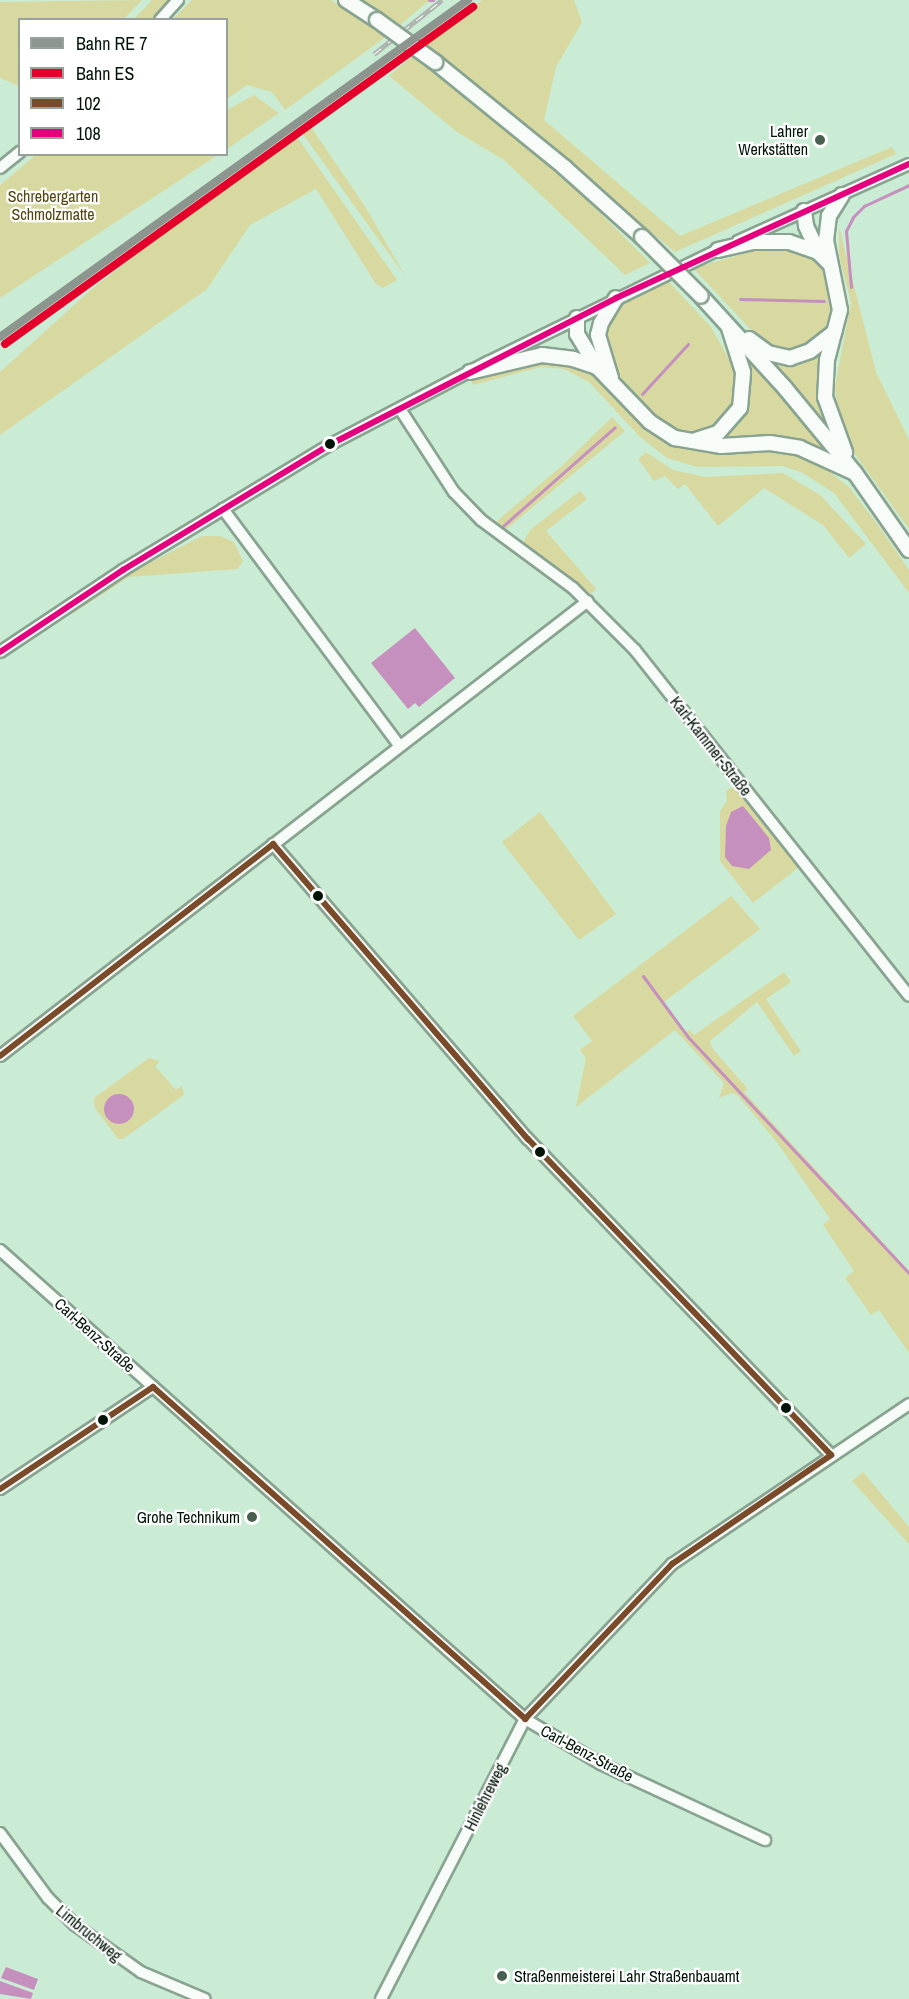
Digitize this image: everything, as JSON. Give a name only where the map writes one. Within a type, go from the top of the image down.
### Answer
[{"type":"main road","points":[[346,0],[435,62],[516,126],[642,237],[727,323],[855,473],[909,550]]},
{"type":"main road","points":[[822,246],[830,216],[843,195]]},
{"type":"main road","points":[[804,212],[806,226],[822,246],[830,264],[840,310],[834,332],[825,397],[832,426],[855,473]]},
{"type":"main road","points":[[718,250],[773,241],[822,246]]},
{"type":"main road","points":[[601,353],[601,323],[616,298]]},
{"type":"main road","points":[[577,318],[577,334],[597,367],[650,422],[675,438],[692,442],[800,448],[855,473]]},
{"type":"main road","points":[[577,318],[601,353],[611,380]]},
{"type":"main road","points":[[727,323],[768,353],[780,357],[810,351],[834,332]]},
{"type":"main road","points":[[692,442],[718,433],[740,408],[743,372],[727,323]]},
{"type":"main road","points":[[470,372],[542,355],[573,359],[597,367]]},
{"type":"street","points":[[162,18],[178,0]]},
{"type":"street","points":[[0,168],[18,154]]},
{"type":"street","points":[[0,652],[223,509],[329,445],[616,298],[909,164]]},
{"type":"street","name":"Karl-Kammer-Straße","points":[[399,409],[454,492],[481,520],[588,601],[646,663],[909,996]]},
{"type":"street","points":[[223,509],[399,745]]},
{"type":"street","points":[[0,1056],[588,601]]},
{"type":"street","points":[[273,844],[528,1139],[831,1455]]},
{"type":"street","name":"Carl-Benz-Straße","points":[[0,1250],[525,1719],[580,1753],[765,1840]]},
{"type":"street","points":[[0,1489],[153,1387]]},
{"type":"street","name":"Hinlehreweg","points":[[381,1999],[525,1719],[672,1564],[909,1404]]},
{"type":"street","name":"Limbruchweg","points":[[0,1833],[48,1898],[75,1925],[141,1972],[205,1999]]},
{"type":"green space","points":[[142,0],[125,18],[18,18],[18,86],[0,78],[0,2]]},
{"type":"green space","points":[[152,0],[172,0],[155,18],[135,18]]},
{"type":"green space","points":[[192,0],[331,0],[387,36],[285,110],[272,92],[247,85],[228,98],[228,18],[174,18]]},
{"type":"green space","points":[[362,0],[430,0],[400,25]]},
{"type":"green space","points":[[482,0],[574,0],[582,22],[556,67],[544,120],[680,236],[892,147],[896,154],[675,252],[423,43]]},
{"type":"green space","points":[[412,56],[451,81],[545,158],[650,263],[625,275],[504,160],[457,132],[389,76]]},
{"type":"green space","points":[[254,95],[279,113],[228,148],[228,109]]},
{"type":"green space","points":[[311,127],[366,208],[405,276],[302,133]]},
{"type":"green space","points":[[297,137],[397,280],[383,288],[376,284],[316,189],[250,225],[207,289],[0,435],[0,372],[93,288],[189,213]]},
{"type":"green space","name":"Schrebergarten Schmolzmatte","points":[[35,156],[216,156],[0,298],[0,185]]},
{"type":"green space","points":[[839,227],[876,372],[909,440],[909,529],[849,446],[838,413],[835,386],[851,303],[839,255]]},
{"type":"green space","points":[[775,245],[800,251],[820,263],[830,276],[834,304],[821,337],[813,345],[786,354],[764,344],[693,268]]},
{"type":"green space","points":[[668,281],[711,327],[738,375],[737,399],[725,423],[697,434],[681,431],[646,408],[617,372],[603,339],[605,323],[624,302]]},
{"type":"green space","points":[[825,344],[820,398],[825,424],[771,361]]},
{"type":"green space","points":[[743,349],[833,457],[716,442],[741,414]]},
{"type":"green space","points":[[541,360],[581,366],[597,376],[664,438],[682,447],[722,453],[782,449],[817,462],[849,487],[880,528],[909,570],[909,593],[834,493],[801,472],[783,466],[697,467],[667,458],[640,437],[589,382],[564,369],[541,367],[473,385],[470,379]]},
{"type":"green space","points":[[612,417],[625,431],[505,530],[497,521],[564,464]]},
{"type":"green space","points":[[646,452],[673,470],[706,477],[783,473],[820,495],[866,544],[849,558],[823,525],[764,488],[718,526],[685,484],[678,489],[665,476],[654,481],[638,459]]},
{"type":"green space","points":[[580,491],[587,499],[546,531],[596,589],[591,594],[523,543],[530,530]]},
{"type":"green space","points":[[202,536],[220,536],[234,542],[243,561],[238,569],[129,577],[72,614],[70,611],[126,575]]},
{"type":"green space","points":[[734,786],[798,868],[753,903],[720,861],[720,811],[727,801],[726,791]]},
{"type":"green space","points":[[540,812],[616,914],[579,940],[502,842]]},
{"type":"green space","points":[[731,896],[760,929],[664,1002],[686,1032],[690,1030],[694,1035],[784,972],[791,982],[766,999],[801,1051],[794,1056],[757,1002],[710,1041],[712,1048],[748,1089],[744,1092],[909,1271],[909,1353],[879,1310],[871,1315],[845,1278],[854,1271],[823,1225],[830,1219],[776,1141],[738,1096],[732,1093],[719,1098],[724,1083],[675,1030],[576,1107],[586,1058],[580,1050],[592,1041],[573,1016]]},
{"type":"green space","points":[[149,1058],[160,1061],[155,1066],[176,1090],[182,1086],[184,1095],[123,1139],[118,1139],[95,1108],[94,1098]]},
{"type":"green space","points":[[863,1472],[909,1527],[909,1544],[852,1481]]},
{"type":"shaded area","points":[[415,628],[455,678],[419,707],[415,703],[408,709],[371,663]]},
{"type":"shaded area","points":[[743,806],[769,838],[771,850],[749,869],[732,866],[725,857],[726,826],[731,812]]},
{"type":"shaded area","points":[[119,1094],[130,1098],[134,1109],[130,1120],[119,1124],[108,1120],[104,1109],[108,1098]]},
{"type":"shaded area","points":[[6,1967],[38,1979],[34,1990],[1,1978]]},
{"type":"shaded area","points":[[0,1981],[33,1993],[31,1999],[0,1994]]},
{"type":"waterway","points":[[851,287],[846,231],[853,217],[864,206],[909,185]]},
{"type":"waterway","points":[[740,299],[824,301]]},
{"type":"waterway","points":[[642,394],[688,344]]},
{"type":"waterway","points":[[503,526],[615,427]]},
{"type":"waterway","points":[[643,976],[688,1037],[909,1273]]},
{"type":"railway","points":[[374,54],[442,0]]},
{"type":"transit line","points":[[0,337],[468,0]]},
{"type":"transit line","name":"108","points":[[0,652],[123,570],[329,445],[616,298],[909,164]]},
{"type":"transit line","name":"102","points":[[0,1056],[273,844],[528,1139],[831,1455]]},
{"type":"transit line","name":"102","points":[[153,1387],[525,1719]]},
{"type":"transit line","name":"102","points":[[0,1489],[153,1387]]},
{"type":"transit line","name":"102","points":[[525,1719],[672,1564],[831,1455]]},
{"type":"rail line","name":"ES","points":[[5,344],[473,7]]},
{"type":"place","name":"Lahrer Werkstätten","points":[[820,140]]},
{"type":"place","name":"Grohe Technikum","points":[[252,1517]]},
{"type":"place","name":"Straßenmeisterei Lahr Straßenbauamt","points":[[502,1976]]}]
